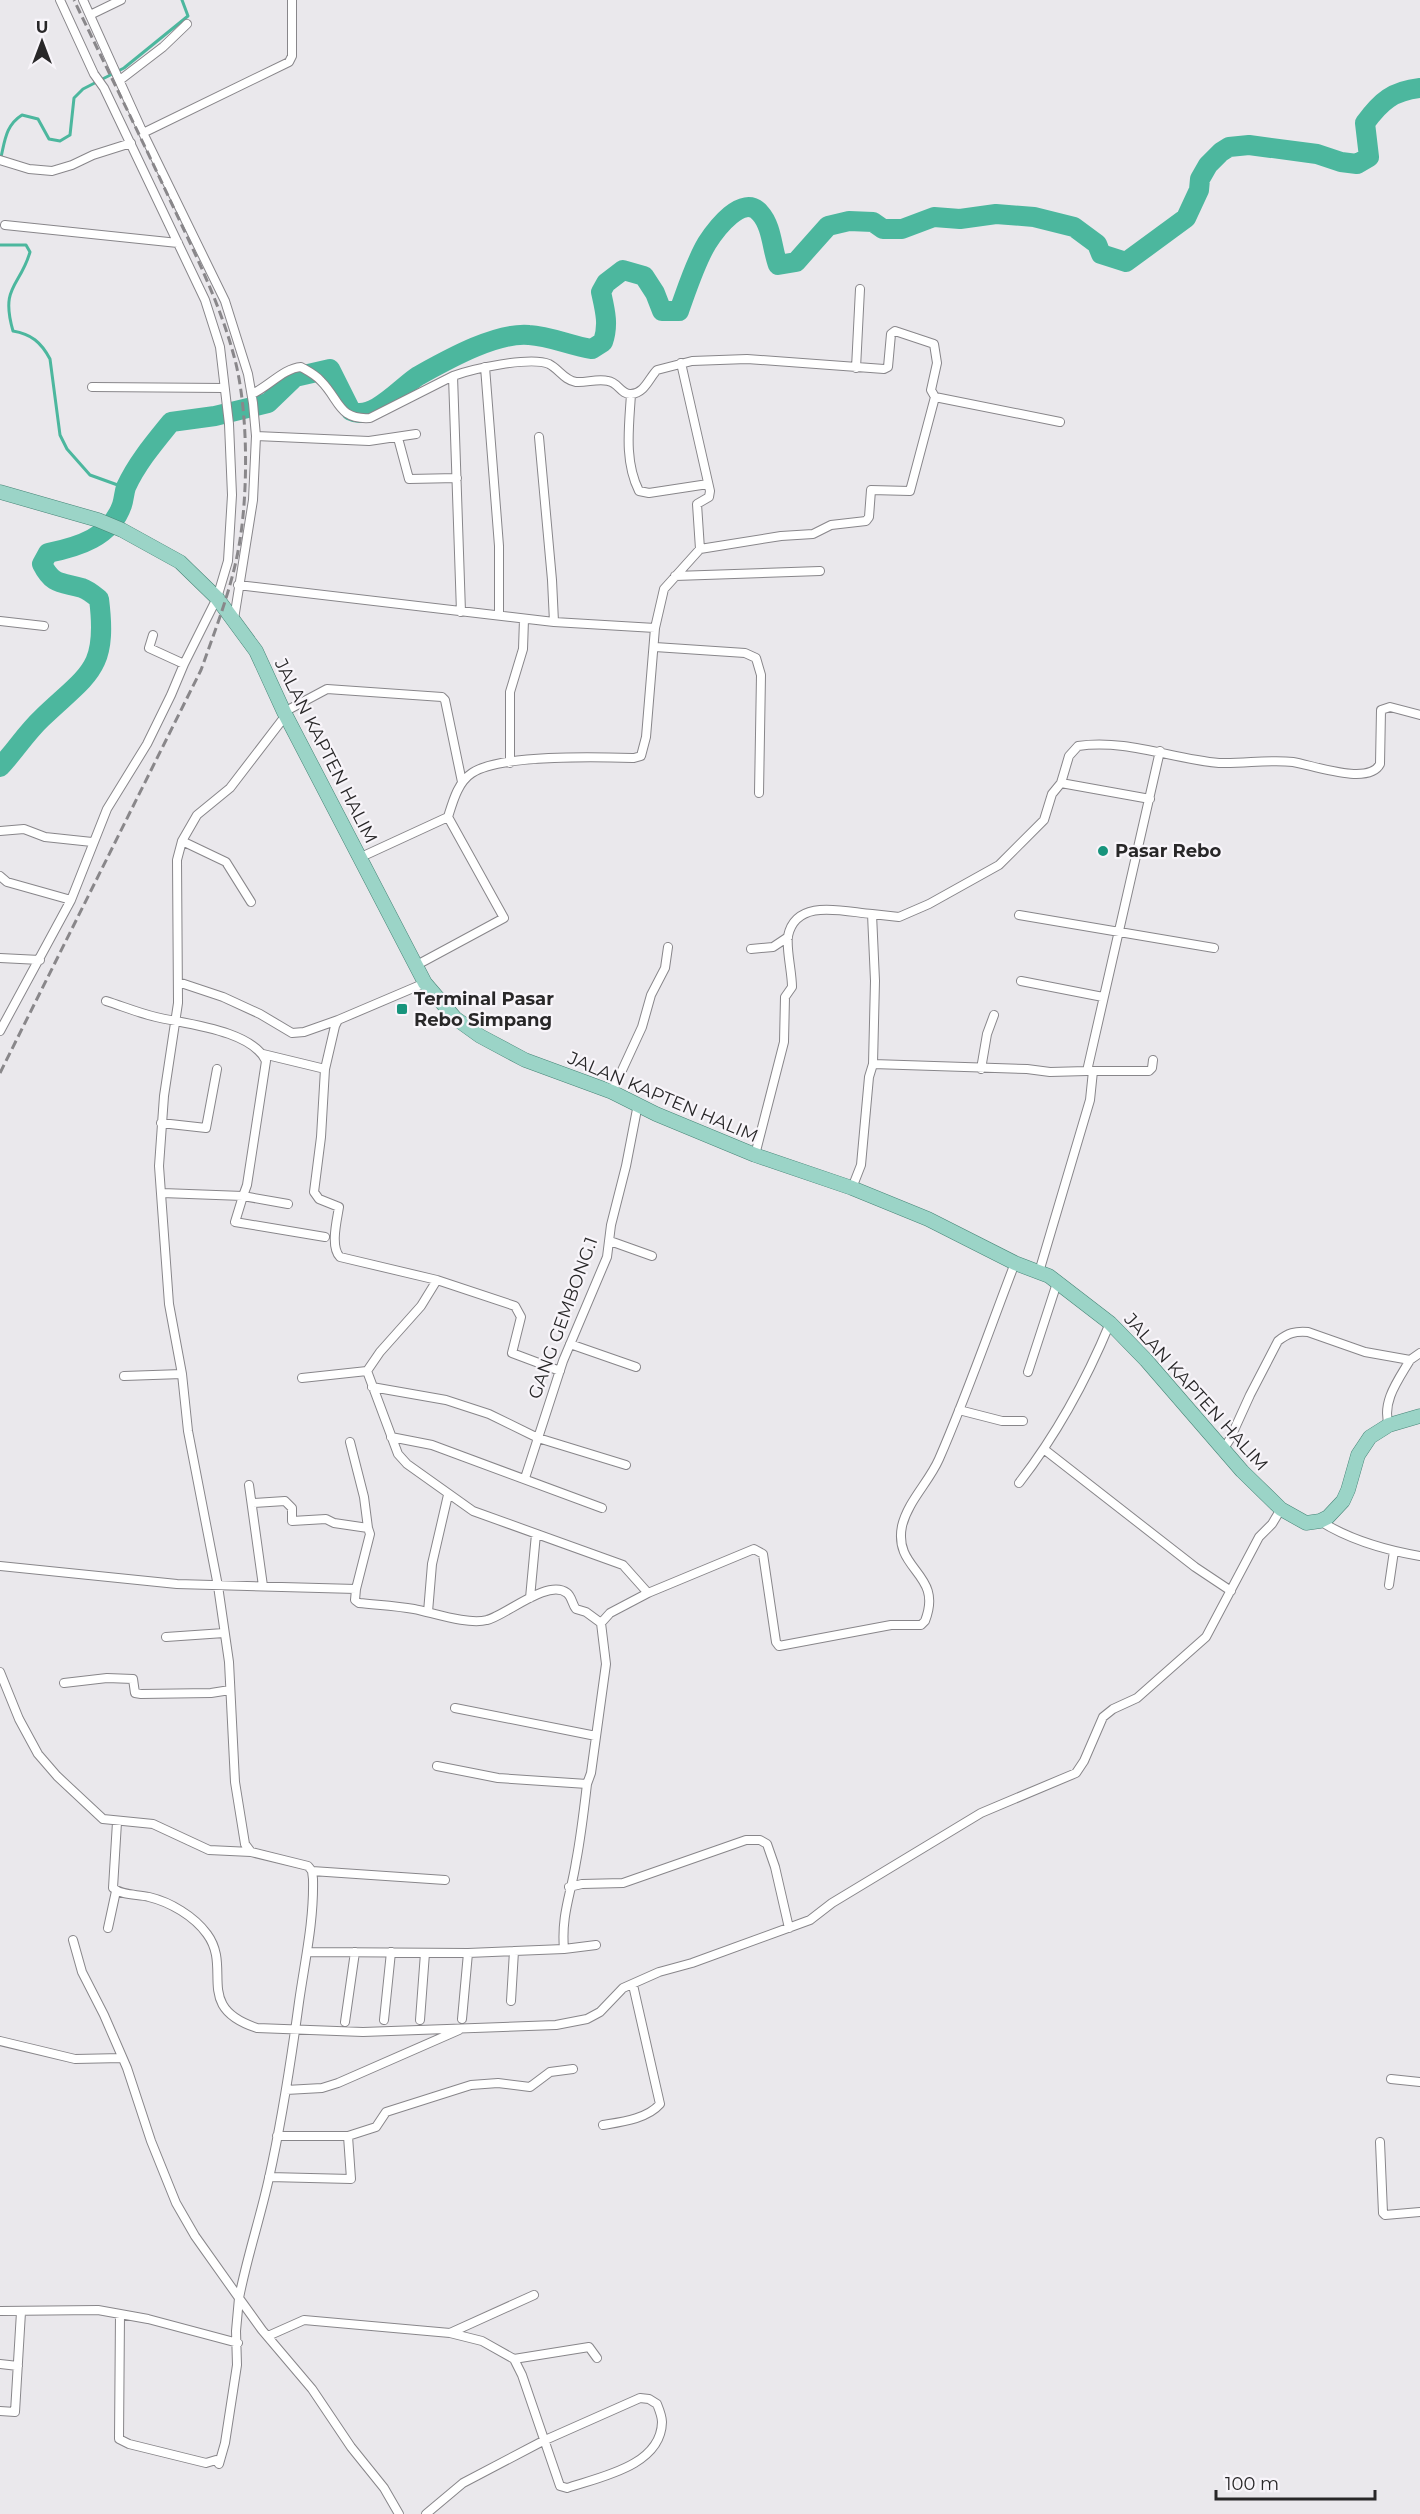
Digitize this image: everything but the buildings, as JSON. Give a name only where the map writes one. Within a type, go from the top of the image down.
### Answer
[{"type":"main road","name":"JALAN KAPTEN HALIM","points":[[0,492],[98,520],[122,530],[180,562],[217,598],[256,651],[285,714],[424,983],[442,1005],[480,1036],[525,1060],[612,1092],[754,1155],[852,1188],[928,1219],[1015,1263],[1039,1272],[1110,1323],[1146,1360],[1223,1450],[1281,1509],[1306,1523],[1320,1521]]},
{"type":"main road","points":[[1320,1521],[1333,1512],[1342,1501],[1363,1446],[1377,1432],[1389,1425],[1420,1416]]},
{"type":"street","points":[[0,1031],[71,900],[106,809],[147,744],[217,598],[228,561],[231,530],[232,495],[227,406],[220,347],[205,300],[60,0]]},
{"type":"street","points":[[83,0],[143,133],[225,301],[253,398],[256,436],[252,510],[234,619]]},
{"type":"street","points":[[90,15],[121,0]]},
{"type":"street","points":[[143,133],[289,62],[292,56],[292,0]]},
{"type":"street","points":[[119,77],[163,47],[187,24]]},
{"type":"street","points":[[4,162],[29,169],[52,171],[131,143]]},
{"type":"street","points":[[5,225],[178,243]]},
{"type":"street","points":[[856,368],[860,289]]},
{"type":"street","points":[[253,398],[295,368],[305,370],[320,380],[343,412],[355,418],[370,418],[453,376],[484,367],[550,364],[564,377],[575,382],[606,380],[614,382],[624,393],[631,394],[645,388],[657,370],[681,363],[747,359],[856,368],[887,368],[891,334],[895,331],[933,342],[937,363],[931,390],[935,397],[911,490],[908,492],[871,490],[868,521],[831,525],[813,534],[781,536],[700,549],[664,589],[655,628],[646,737],[641,756],[510,763],[484,767],[472,773],[462,782],[448,817],[359,858]]},
{"type":"street","points":[[681,363],[710,497],[697,504],[700,549]]},
{"type":"street","points":[[484,367],[500,546],[499,615]]},
{"type":"street","points":[[453,376],[461,612]]},
{"type":"street","points":[[92,387],[224,388]]},
{"type":"street","points":[[631,394],[630,464],[639,491],[649,493],[708,484]]},
{"type":"street","points":[[935,397],[1060,422]]},
{"type":"street","points":[[256,436],[369,441],[416,434]]},
{"type":"street","points":[[539,437],[554,622]]},
{"type":"street","points":[[398,438],[409,479],[457,478]]},
{"type":"street","points":[[675,576],[820,571]]},
{"type":"street","points":[[238,585],[318,592],[524,619],[655,628]]},
{"type":"street","points":[[510,763],[510,692],[523,649],[524,619]]},
{"type":"street","points":[[0,621],[44,626]]},
{"type":"street","points":[[153,635],[149,648],[184,664]]},
{"type":"street","points":[[655,647],[745,653],[756,658],[761,675],[759,793]]},
{"type":"street","points":[[251,1852],[245,1844],[235,1782],[231,1678],[218,1586],[188,1431],[182,1374],[169,1304],[159,1166],[161,1123],[176,1021],[177,860],[182,841],[197,815],[230,788],[285,714],[327,689],[442,697],[445,700],[462,782]]},
{"type":"street","points":[[751,949],[773,947],[788,936],[799,915],[810,910],[898,917],[928,904],[999,865],[1044,820],[1052,794],[1060,783],[1069,756],[1078,746],[1129,746],[1219,763],[1292,762],[1336,772],[1362,773],[1376,769],[1380,764],[1381,710],[1390,706],[1420,715]]},
{"type":"street","points":[[1039,1272],[1090,1100],[1090,1071],[1103,997],[1160,751]]},
{"type":"street","points":[[1060,783],[1099,788],[1150,799]]},
{"type":"street","points":[[415,966],[504,918],[448,817]]},
{"type":"street","points":[[0,831],[24,829],[45,837],[92,842]]},
{"type":"street","points":[[182,841],[226,862],[251,902]]},
{"type":"street","points":[[0,876],[7,882],[71,900]]},
{"type":"street","points":[[852,1188],[861,1165],[868,1077],[873,1064],[875,981],[872,914]]},
{"type":"street","points":[[1020,915],[1214,948]]},
{"type":"street","points":[[754,1155],[784,1042],[785,997],[792,987],[788,936]]},
{"type":"street","points":[[612,1092],[642,1027],[651,995],[665,968],[668,947]]},
{"type":"street","points":[[0,958],[40,960]]},
{"type":"street","points":[[1021,981],[1103,997]]},
{"type":"street","points":[[178,982],[223,997],[260,1014],[292,1033],[304,1032],[338,1020],[424,983]]},
{"type":"street","points":[[106,1001],[153,1016],[224,1032],[263,1054],[325,1068]]},
{"type":"street","points":[[981,1069],[987,1034],[994,1015]]},
{"type":"street","points":[[338,1020],[325,1068],[321,1137],[314,1187],[319,1199],[339,1207],[336,1253],[340,1257],[437,1280],[515,1306],[521,1317],[512,1353],[560,1371]]},
{"type":"street","points":[[263,1054],[266,1061],[247,1185],[236,1222],[325,1237]]},
{"type":"street","points":[[873,1064],[1027,1069],[1050,1072],[1149,1071],[1153,1060]]},
{"type":"street","points":[[161,1123],[206,1128],[217,1068]]},
{"type":"street","name":"GANG GEMBONG.1","points":[[525,1478],[570,1344],[607,1257],[611,1226],[638,1104]]},
{"type":"street","points":[[162,1193],[243,1197],[288,1204]]},
{"type":"street","points":[[610,1241],[652,1256]]},
{"type":"street","points":[[564,1949],[562,1929],[569,1887],[576,1865],[606,1664],[602,1623],[610,1613],[648,1593],[754,1549],[763,1554],[776,1642],[779,1646],[891,1625],[921,1625],[928,1614],[929,1595],[924,1580],[900,1548],[902,1527],[912,1503],[934,1470],[1015,1263]]},
{"type":"street","points":[[302,1378],[367,1371],[380,1352],[421,1306],[437,1280]]},
{"type":"street","points":[[1028,1372],[1057,1283]]},
{"type":"street","points":[[1019,1483],[1045,1450],[1089,1374],[1110,1323]]},
{"type":"street","points":[[1223,1450],[1278,1341],[1285,1335],[1295,1331],[1308,1332],[1365,1352],[1410,1360]]},
{"type":"street","points":[[570,1344],[636,1367]]},
{"type":"street","points":[[1389,1425],[1386,1408],[1410,1360],[1420,1353]]},
{"type":"street","points":[[367,1371],[398,1454],[407,1464],[448,1495],[474,1511],[623,1565],[648,1593]]},
{"type":"street","points":[[124,1376],[182,1374]]},
{"type":"street","points":[[372,1388],[446,1400],[489,1414],[538,1438],[626,1465]]},
{"type":"street","points":[[959,1410],[1002,1421],[1023,1421]]},
{"type":"street","points":[[391,1437],[432,1445],[602,1508]]},
{"type":"street","points":[[350,1442],[364,1497],[370,1534],[356,1589],[355,1600],[359,1603],[486,1621],[530,1598],[550,1591],[565,1592],[576,1609],[602,1623]]},
{"type":"street","points":[[1045,1450],[1195,1567],[1230,1591]]},
{"type":"street","points":[[249,1485],[263,1586]]},
{"type":"street","points":[[428,1612],[432,1564],[448,1495]]},
{"type":"street","points":[[253,1503],[285,1501],[292,1508],[292,1521],[323,1519],[368,1528]]},
{"type":"street","points":[[116,1891],[148,1896],[169,1904],[205,1931],[215,1950],[220,2001],[225,2010],[257,2028],[363,2032],[463,2029],[504,2025],[556,2025],[586,2019],[600,2012],[623,1988],[659,1972],[692,1963],[810,1920],[842,1897],[981,1813],[1076,1773],[1084,1761],[1103,1717],[1113,1709],[1137,1698],[1206,1638],[1259,1537],[1272,1524],[1281,1509]]},
{"type":"street","points":[[1320,1521],[1341,1533],[1394,1551],[1420,1556]]},
{"type":"street","points":[[530,1598],[536,1534]]},
{"type":"street","points":[[1389,1585],[1394,1551]]},
{"type":"street","points":[[0,1566],[177,1584],[356,1589]]},
{"type":"street","points":[[166,1637],[224,1633]]},
{"type":"street","points":[[0,1672],[38,1754],[57,1776],[103,1819],[153,1824],[208,1850],[251,1852],[308,1866],[312,1871],[309,1952],[270,2177],[247,2256],[239,2298],[236,2331],[238,2343],[230,2413],[219,2464],[216,2460],[206,2463],[129,2445],[121,2441],[119,2437],[120,2314]]},
{"type":"street","points":[[64,1683],[107,1678],[133,1679],[135,1693],[141,1694],[211,1693],[230,1690]]},
{"type":"street","points":[[455,1708],[596,1736]]},
{"type":"street","points":[[437,1766],[498,1778],[587,1784]]},
{"type":"street","points":[[108,1928],[116,1891],[113,1882],[117,1822]]},
{"type":"street","points":[[569,1887],[582,1884],[623,1883],[727,1845],[746,1840],[760,1840],[767,1844],[775,1867],[789,1928]]},
{"type":"street","points":[[312,1871],[445,1880]]},
{"type":"street","points":[[73,1940],[82,1972],[104,2015],[122,2058],[176,2203],[195,2236],[239,2298],[312,2389],[351,2448],[384,2488],[399,2514]]},
{"type":"street","points":[[309,1952],[468,1953],[564,1949],[596,1944]]},
{"type":"street","points":[[511,2001],[514,1951]]},
{"type":"street","points":[[345,2022],[355,1952]]},
{"type":"street","points":[[384,2020],[391,1952]]},
{"type":"street","points":[[420,2020],[424,1953]]},
{"type":"street","points":[[462,2019],[468,1953]]},
{"type":"street","points":[[603,2125],[626,2121],[655,2109],[660,2104],[633,1985]]},
{"type":"street","points":[[286,2090],[322,2088],[338,2083],[463,2029]]},
{"type":"street","points":[[0,2041],[75,2059],[122,2058]]},
{"type":"street","points":[[277,2136],[348,2136],[376,2127],[386,2112],[471,2085],[498,2083],[530,2087],[550,2072],[573,2069]]},
{"type":"street","points":[[1391,2079],[1420,2082]]},
{"type":"street","points":[[270,2177],[351,2179],[348,2136]]},
{"type":"street","points":[[1380,2142],[1383,2213],[1385,2215],[1420,2212]]},
{"type":"street","points":[[450,2333],[534,2295]]},
{"type":"street","points":[[0,2311],[98,2310],[157,2321],[238,2343]]},
{"type":"street","points":[[0,2411],[15,2412],[21,2312]]},
{"type":"street","points":[[268,2336],[304,2320],[450,2333],[482,2341],[514,2359],[522,2375],[543,2441],[560,2486],[567,2488],[641,2461],[651,2451],[662,2422],[657,2404],[640,2398],[543,2441],[463,2483],[426,2514]]},
{"type":"street","points":[[514,2359],[589,2347],[597,2358]]},
{"type":"street","points":[[0,2364],[18,2366]]},
{"type":"waterway","points":[[1,157],[9,128],[22,115],[38,119],[49,139],[60,141],[70,135],[74,98],[83,89],[124,68],[188,16],[182,0]]},
{"type":"waterway","points":[[0,767],[36,724],[83,679],[92,668],[97,656],[101,623],[99,599],[84,589],[54,580],[42,564],[48,553],[82,544],[102,533],[110,525],[117,516],[126,487],[135,470],[171,422],[215,416],[268,403],[295,377],[330,369],[351,411],[368,412],[418,376],[443,362],[487,342],[516,335],[545,337],[592,349],[603,342],[605,336],[606,317],[601,292],[606,283],[623,270],[644,276],[655,293],[662,311],[679,311],[707,243],[730,215],[746,207],[753,208],[764,218],[778,265],[796,262],[828,226],[849,221],[873,222],[883,229],[902,229],[934,217],[960,219],[996,214],[1034,217],[1074,227],[1097,244],[1101,254],[1126,262],[1186,218],[1199,190],[1200,179],[1208,165],[1229,147],[1249,145],[1317,154],[1341,162],[1357,164],[1369,157],[1365,123],[1371,115],[1388,98],[1420,88]]},
{"type":"waterway","points":[[0,245],[26,245],[30,252],[10,295],[10,316],[13,331],[35,340],[50,359],[60,435],[67,449],[90,475],[126,488]]},
{"type":"railway","points":[[0,1073],[201,670],[224,606],[243,520],[245,429],[240,384],[230,343],[189,240],[74,0]]},
{"type":"place","name":"Pasar Rebo","points":[[1103,851]]},
{"type":"place","name":"Terminal Pasar Rebo Simpang","points":[[402,1009]]}]
